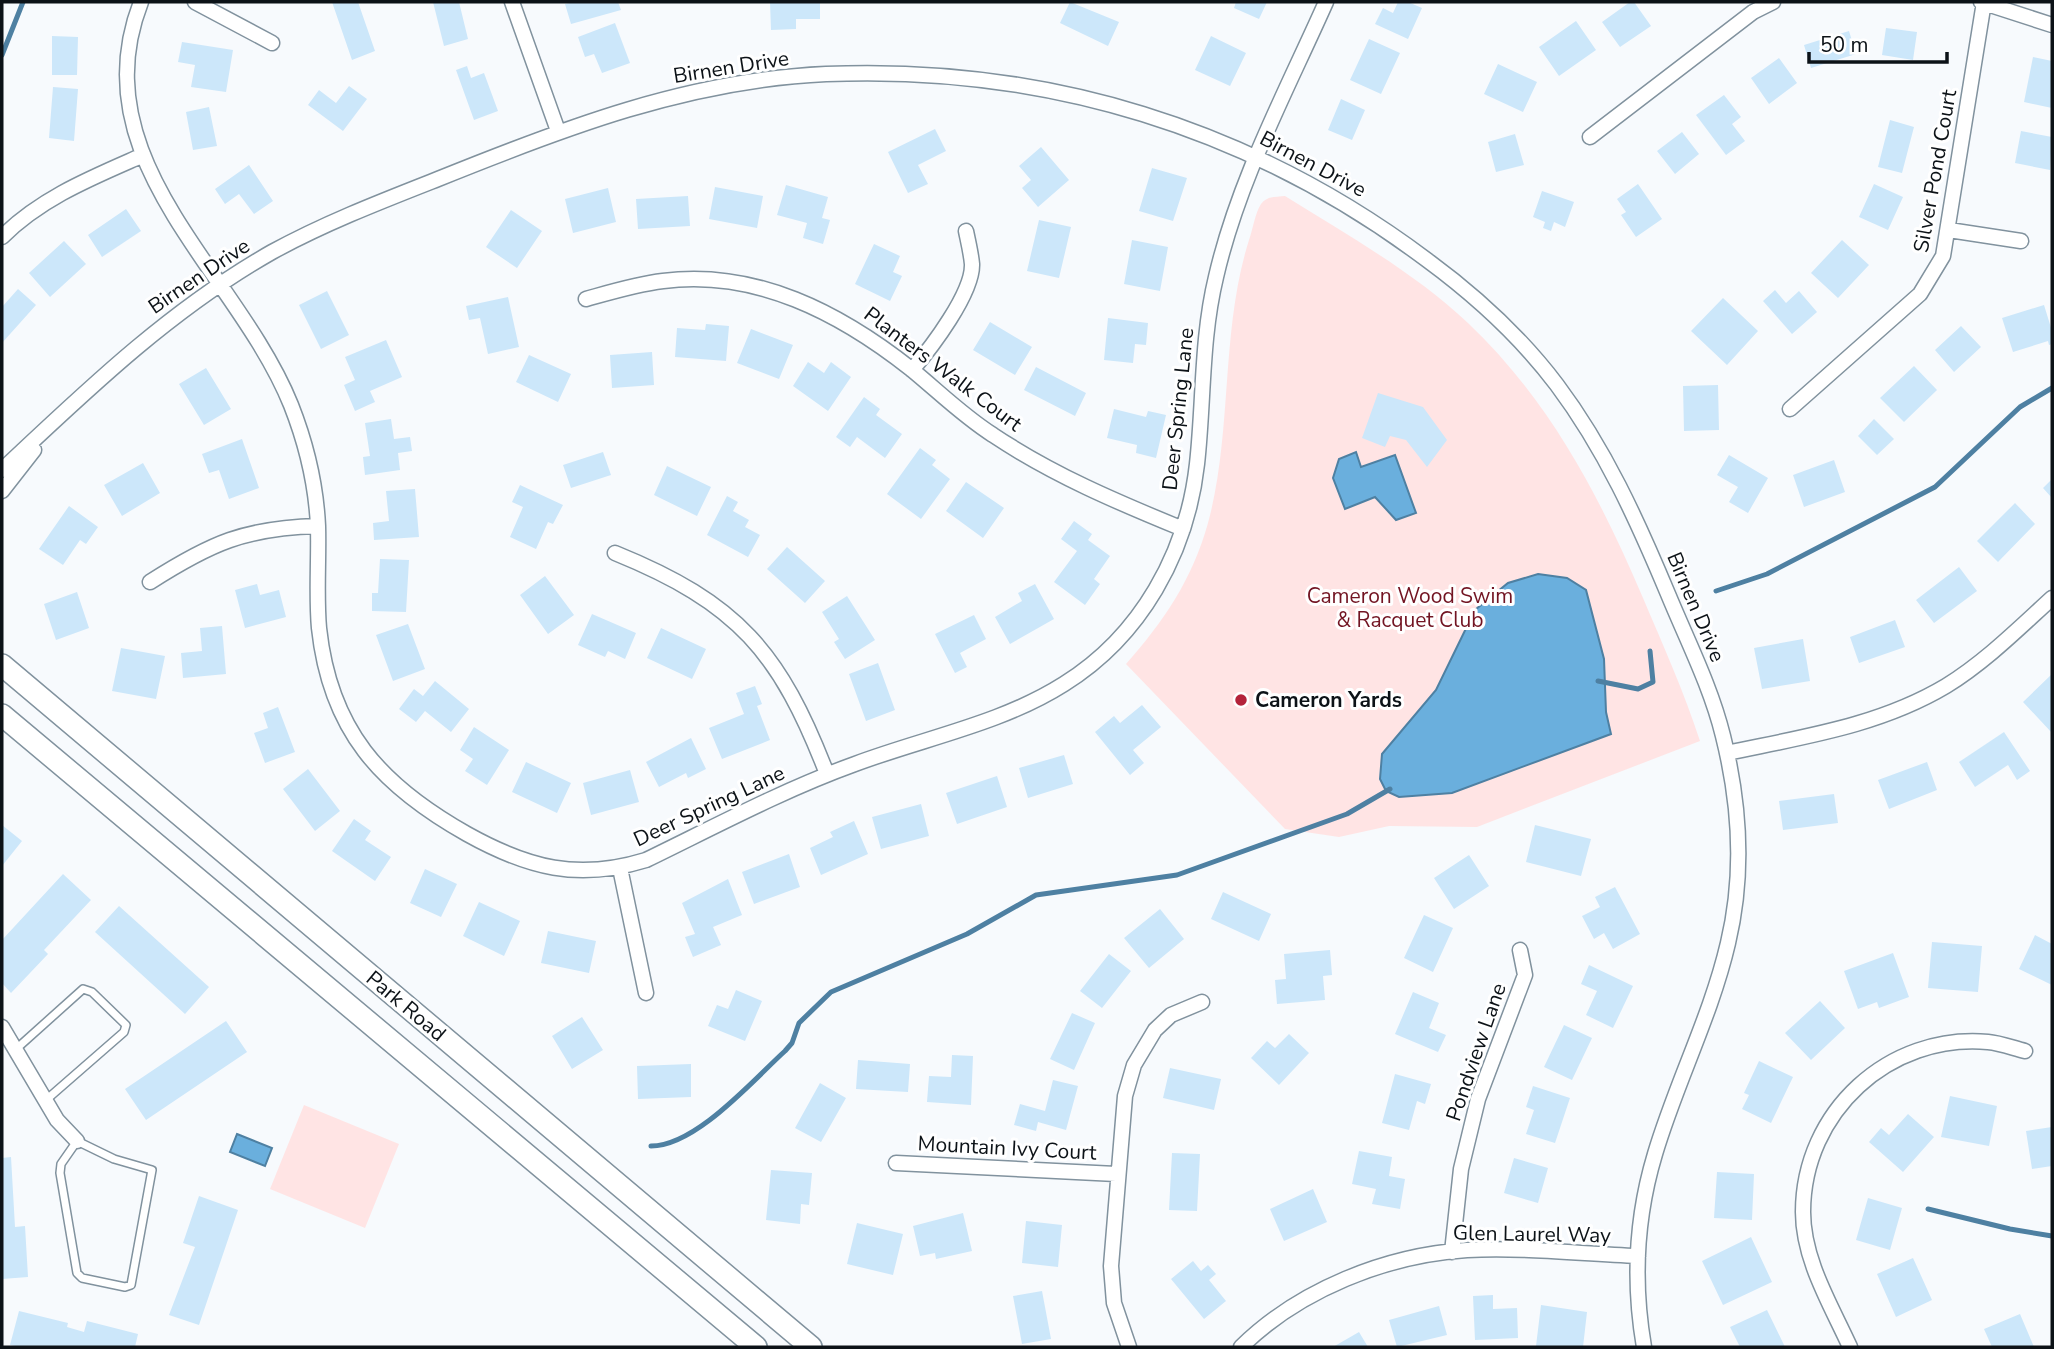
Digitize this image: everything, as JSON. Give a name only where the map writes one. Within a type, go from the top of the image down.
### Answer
[{"type":"main road","name":"Park Road","points":[[2,665],[811,1347]]},
{"type":"main road","name":"Park Road","points":[[2,715],[756,1347]]},
{"type":"street","name":"Deer Spring Lane","points":[[141,2],[130,41],[126,76],[132,130],[153,180],[269,361],[290,402],[303,437],[313,482],[318,526],[319,628],[330,687],[352,735],[386,778],[421,807],[502,853],[549,868],[582,871],[620,868],[646,860],[827,774],[1015,709],[1065,684],[1119,639],[1143,611],[1162,580],[1182,529],[1197,464],[1202,368],[1216,278],[1230,225],[1257,156],[1326,2]]},
{"type":"street","points":[[195,2],[272,43]]},
{"type":"street","points":[[512,2],[558,131]]},
{"type":"street","points":[[1590,137],[1749,7],[1773,2]]},
{"type":"street","points":[[1983,2],[2052,25]]},
{"type":"street","name":"Silver Pond Court","points":[[1790,409],[1920,294],[1944,256],[1983,2]]},
{"type":"street","name":"Birnen Drive","points":[[2,470],[107,370],[162,325],[280,248],[346,217],[558,131],[654,102],[712,90],[807,76],[894,74],[986,81],[1079,96],[1188,128],[1257,156],[1331,194],[1393,234],[1466,289],[1524,345],[1558,387],[1601,451],[1628,502],[1710,694],[1727,753],[1738,827],[1733,919],[1714,993],[1652,1164],[1638,1256],[1644,1347]]},
{"type":"street","points":[[2,237],[29,212],[61,192],[141,156]]},
{"type":"street","points":[[1950,230],[2021,241]]},
{"type":"street","points":[[912,370],[940,336],[967,279],[972,264],[966,231]]},
{"type":"street","name":"Planters Walk Court","points":[[586,299],[665,280],[725,281],[810,303],[845,321],[912,370],[971,420],[1046,468],[1103,497],[1182,529]]},
{"type":"street","name":"Birnen Drive","points":[[2,491],[62,413]]},
{"type":"street","points":[[150,582],[197,552],[231,538],[284,527],[318,526]]},
{"type":"street","points":[[615,553],[691,589],[727,615],[758,645],[782,675],[797,703],[827,774]]},
{"type":"street","points":[[1727,753],[1846,728],[1929,696],[1983,660],[2052,598]]},
{"type":"street","points":[[620,868],[646,993]]},
{"type":"street","name":"Pondview Lane","points":[[1452,1252],[1461,1168],[1478,1099],[1525,975],[1520,950]]},
{"type":"street","points":[[1129,1347],[1112,1285],[1116,1174],[1125,1096],[1142,1048],[1155,1030],[1171,1015],[1202,1002]]},
{"type":"street","points":[[2,1027],[57,1120],[76,1141]]},
{"type":"street","points":[[1850,1347],[1814,1269],[1806,1241],[1803,1213],[1811,1160],[1833,1114],[1850,1092],[1874,1072],[1920,1049],[1948,1043],[1990,1042],[2025,1051]]},
{"type":"street","name":"Mountain Ivy Court","points":[[896,1163],[1116,1174]]},
{"type":"street","name":"Glen Laurel Way","points":[[1241,1347],[1282,1314],[1345,1279],[1386,1265],[1452,1252],[1507,1251],[1638,1256]]},
{"type":"lane","points":[[15,1050],[83,989],[92,992],[126,1025],[124,1032],[45,1101]]},
{"type":"lane","points":[[76,1141],[114,1159],[152,1170],[131,1285],[125,1287],[92,1280],[77,1273],[60,1173],[61,1164],[76,1141]]},
{"type":"green space","name":"Cameron Wood Swim & Racquet Club","points":[[1285,196],[1380,255],[1447,304],[1524,384],[1570,451],[1609,523],[1666,651],[1700,741],[1477,827],[1389,826],[1339,837],[1285,829],[1126,664],[1153,632],[1175,599],[1201,544],[1216,488],[1240,275],[1261,204],[1269,198]]},
{"type":"green space","points":[[304,1105],[399,1144],[365,1228],[270,1189]]},
{"type":"water","points":[[1356,452],[1361,467],[1395,455],[1416,513],[1396,520],[1375,497],[1345,509],[1333,478],[1339,459]]},
{"type":"water","points":[[1538,574],[1567,578],[1586,590],[1604,659],[1606,712],[1611,734],[1452,793],[1399,797],[1386,791],[1380,779],[1382,754],[1436,690],[1475,610],[1508,583]]},
{"type":"water","points":[[237,1134],[272,1148],[265,1166],[230,1152]]},
{"type":"building","points":[[332,2],[358,2],[375,51],[352,60]]},
{"type":"building","points":[[433,2],[459,2],[468,39],[444,46]]},
{"type":"building","points":[[618,2],[621,10],[571,24],[565,4]]},
{"type":"building","points":[[770,2],[820,2],[820,19],[796,19],[796,29],[771,30]]},
{"type":"building","points":[[1070,2],[1119,22],[1108,46],[1060,23]]},
{"type":"building","points":[[1236,2],[1267,2],[1259,19],[1234,8]]},
{"type":"building","points":[[1398,2],[1408,2],[1422,8],[1408,39],[1375,24],[1383,8],[1393,13]]},
{"type":"building","points":[[1630,2],[1634,2],[1651,26],[1620,47],[1602,22]]},
{"type":"building","points":[[1576,21],[1596,50],[1559,76],[1539,47]]},
{"type":"building","points":[[615,23],[630,63],[602,73],[594,54],[585,57],[578,37]]},
{"type":"building","points":[[1886,28],[1917,32],[1913,60],[1882,55]]},
{"type":"building","points":[[1849,31],[1856,54],[1811,68],[1804,45]]},
{"type":"building","points":[[52,36],[78,37],[77,75],[52,75]]},
{"type":"building","points":[[1211,36],[1246,53],[1230,86],[1195,70]]},
{"type":"building","points":[[1369,39],[1400,53],[1381,94],[1350,80]]},
{"type":"building","points":[[182,42],[233,50],[226,92],[191,87],[195,65],[178,62]]},
{"type":"building","points":[[2033,57],[2052,61],[2052,108],[2024,102]]},
{"type":"building","points":[[1779,58],[1797,83],[1769,104],[1751,78]]},
{"type":"building","points":[[1498,64],[1537,82],[1523,112],[1484,94]]},
{"type":"building","points":[[467,66],[471,78],[484,73],[498,111],[474,120],[456,70]]},
{"type":"building","points":[[349,86],[367,99],[343,131],[308,105],[319,90],[336,103]]},
{"type":"building","points":[[53,87],[78,89],[74,141],[49,138]]},
{"type":"building","points":[[1724,95],[1741,117],[1732,124],[1745,141],[1726,155],[1696,115]]},
{"type":"building","points":[[1341,99],[1365,110],[1352,140],[1328,130]]},
{"type":"building","points":[[209,107],[217,146],[193,150],[186,112]]},
{"type":"building","points":[[1890,120],[1914,127],[1902,173],[1878,167]]},
{"type":"building","points":[[935,129],[946,151],[918,165],[928,184],[908,193],[888,152]]},
{"type":"building","points":[[2021,131],[2052,137],[2050,170],[2015,163]]},
{"type":"building","points":[[1682,132],[1699,154],[1675,174],[1657,151]]},
{"type":"building","points":[[1515,134],[1524,165],[1496,172],[1488,142]]},
{"type":"building","points":[[1041,147],[1069,180],[1038,207],[1022,188],[1031,180],[1019,166]]},
{"type":"building","points":[[249,165],[273,201],[254,214],[239,194],[225,204],[215,189]]},
{"type":"building","points":[[1152,168],[1187,178],[1173,221],[1139,211]]},
{"type":"building","points":[[1638,184],[1662,219],[1636,237],[1621,215],[1626,212],[1617,199]]},
{"type":"building","points":[[1874,184],[1903,197],[1888,230],[1859,217]]},
{"type":"building","points":[[786,185],[828,197],[822,218],[830,220],[823,244],[803,238],[807,223],[777,215]]},
{"type":"building","points":[[715,187],[763,196],[757,228],[709,219]]},
{"type":"building","points":[[608,188],[616,222],[573,233],[565,199]]},
{"type":"building","points":[[1542,191],[1574,202],[1565,227],[1554,222],[1551,231],[1543,228],[1545,222],[1533,217]]},
{"type":"building","points":[[688,196],[690,226],[638,229],[636,199]]},
{"type":"building","points":[[126,209],[141,231],[102,257],[88,235]]},
{"type":"building","points":[[511,210],[542,231],[517,268],[486,247]]},
{"type":"building","points":[[1039,220],[1071,227],[1059,278],[1027,271]]},
{"type":"building","points":[[1132,240],[1168,247],[1160,291],[1124,284]]},
{"type":"building","points":[[1842,240],[1869,265],[1838,298],[1811,273]]},
{"type":"building","points":[[64,241],[86,264],[50,297],[29,273]]},
{"type":"building","points":[[874,244],[900,256],[893,272],[902,276],[890,301],[855,284]]},
{"type":"building","points":[[18,289],[36,305],[2,343],[2,307]]},
{"type":"building","points":[[1775,290],[1786,303],[1799,291],[1817,312],[1792,334],[1763,301]]},
{"type":"building","points":[[327,291],[349,335],[321,349],[299,305]]},
{"type":"building","points":[[508,297],[519,347],[488,354],[480,318],[469,320],[466,306]]},
{"type":"building","points":[[1723,298],[1758,331],[1727,365],[1691,331]]},
{"type":"building","points":[[2044,305],[2052,331],[2052,344],[2049,345],[2048,341],[2013,352],[2002,318]]},
{"type":"building","points":[[1108,318],[1148,323],[1146,345],[1135,344],[1133,363],[1104,360]]},
{"type":"building","points":[[990,322],[1032,347],[1015,375],[973,350]]},
{"type":"building","points":[[706,324],[729,326],[726,361],[675,357],[677,328],[705,330]]},
{"type":"building","points":[[1961,326],[1981,347],[1954,372],[1935,350]]},
{"type":"building","points":[[751,329],[793,345],[779,379],[737,363]]},
{"type":"building","points":[[386,340],[402,377],[370,391],[375,402],[355,411],[344,385],[355,380],[345,357]]},
{"type":"building","points":[[652,352],[654,385],[612,388],[610,355]]},
{"type":"building","points":[[529,355],[571,374],[558,402],[516,382]]},
{"type":"building","points":[[808,362],[824,373],[831,362],[851,377],[828,411],[793,386]]},
{"type":"building","points":[[1914,366],[1937,390],[1904,422],[1880,398]]},
{"type":"building","points":[[1036,367],[1086,393],[1075,416],[1024,390]]},
{"type":"building","points":[[206,368],[231,409],[204,425],[179,384]]},
{"type":"building","points":[[1718,385],[1719,430],[1684,431],[1683,386]]},
{"type":"building","points":[[1378,393],[1423,407],[1447,440],[1427,467],[1406,440],[1390,436],[1385,447],[1362,438]]},
{"type":"building","points":[[864,397],[880,409],[876,415],[902,434],[885,458],[857,437],[850,447],[836,437]]},
{"type":"building","points":[[1114,409],[1146,417],[1148,411],[1166,415],[1156,458],[1136,453],[1137,445],[1107,438]]},
{"type":"building","points":[[391,419],[394,439],[410,437],[412,451],[398,453],[400,470],[365,475],[363,457],[370,456],[365,423]]},
{"type":"building","points":[[1874,419],[1894,439],[1877,455],[1858,436]]},
{"type":"building","points":[[242,439],[259,488],[229,499],[219,470],[209,473],[202,454]]},
{"type":"building","points":[[920,448],[936,460],[932,465],[950,479],[921,519],[887,494]]},
{"type":"building","points":[[603,452],[611,475],[571,488],[563,465]]},
{"type":"building","points":[[1729,455],[1768,478],[1748,513],[1729,502],[1738,487],[1717,475]]},
{"type":"building","points":[[1834,460],[1845,492],[1804,507],[1793,475]]},
{"type":"building","points":[[143,463],[160,493],[122,516],[104,485]]},
{"type":"building","points":[[667,466],[711,487],[697,516],[654,495]]},
{"type":"building","points":[[2052,479],[2052,498],[2043,488]]},
{"type":"building","points":[[966,482],[1004,508],[983,538],[946,511]]},
{"type":"building","points":[[520,485],[563,505],[553,524],[548,522],[536,549],[510,537],[523,507],[512,502]]},
{"type":"building","points":[[415,489],[419,537],[374,540],[373,523],[389,521],[386,491]]},
{"type":"building","points":[[727,496],[738,502],[733,511],[749,520],[745,527],[760,535],[748,557],[707,535]]},
{"type":"building","points":[[2015,503],[2035,524],[1998,562],[1977,541]]},
{"type":"building","points":[[69,506],[98,527],[86,544],[80,540],[63,565],[39,549]]},
{"type":"building","points":[[1074,521],[1092,534],[1088,540],[1110,556],[1094,579],[1100,584],[1085,605],[1054,582],[1077,551],[1061,539]]},
{"type":"building","points":[[787,547],[825,581],[805,603],[767,569]]},
{"type":"building","points":[[380,559],[409,560],[406,612],[372,611],[372,593],[378,593]]},
{"type":"building","points":[[1959,567],[1977,591],[1934,623],[1916,600]]},
{"type":"building","points":[[545,576],[574,615],[548,634],[520,595]]},
{"type":"building","points":[[257,584],[260,595],[279,590],[286,617],[245,628],[235,590]]},
{"type":"building","points":[[1035,584],[1054,619],[1010,644],[995,617],[1022,601],[1018,593]]},
{"type":"building","points":[[77,592],[89,628],[56,640],[44,604]]},
{"type":"building","points":[[847,596],[875,640],[845,659],[834,642],[839,639],[822,612]]},
{"type":"building","points":[[592,614],[636,633],[625,659],[608,651],[605,657],[578,645]]},
{"type":"building","points":[[974,615],[986,639],[960,653],[967,667],[955,673],[935,634]]},
{"type":"building","points":[[1895,620],[1905,647],[1859,663],[1850,637]]},
{"type":"building","points":[[408,624],[425,669],[393,681],[376,635]]},
{"type":"building","points":[[222,626],[226,674],[183,678],[181,653],[202,651],[200,628]]},
{"type":"building","points":[[661,628],[706,649],[692,679],[647,658]]},
{"type":"building","points":[[1803,639],[1810,681],[1762,689],[1754,648]]},
{"type":"building","points":[[121,648],[165,656],[156,699],[112,691]]},
{"type":"building","points":[[878,663],[895,710],[866,721],[849,674]]},
{"type":"building","points":[[2052,674],[2052,733],[2023,702]]},
{"type":"building","points":[[435,681],[469,709],[451,732],[425,711],[416,722],[399,709],[414,689],[423,696]]},
{"type":"building","points":[[755,686],[762,704],[757,706],[770,740],[722,759],[709,728],[744,714],[736,693]]},
{"type":"building","points":[[1142,705],[1161,727],[1133,750],[1144,763],[1130,775],[1095,732],[1114,716],[1120,723]]},
{"type":"building","points":[[278,707],[295,752],[265,763],[254,733],[268,728],[263,713]]},
{"type":"building","points":[[474,727],[509,750],[487,785],[465,771],[473,759],[460,750]]},
{"type":"building","points":[[2004,732],[2030,771],[2017,780],[2008,765],[1975,787],[1959,762]]},
{"type":"building","points":[[691,738],[706,769],[688,778],[686,773],[659,787],[646,762]]},
{"type":"building","points":[[1064,755],[1073,784],[1028,798],[1019,768]]},
{"type":"building","points":[[526,762],[571,783],[557,813],[512,792]]},
{"type":"building","points":[[1927,762],[1937,790],[1889,809],[1878,780]]},
{"type":"building","points":[[308,769],[340,811],[315,831],[283,789]]},
{"type":"building","points":[[630,770],[639,802],[591,815],[583,783]]},
{"type":"building","points":[[997,776],[1007,807],[957,824],[946,793]]},
{"type":"building","points":[[1834,794],[1838,823],[1783,830],[1779,801]]},
{"type":"building","points":[[921,804],[929,836],[881,849],[872,817]]},
{"type":"building","points":[[354,819],[371,831],[365,840],[391,857],[375,881],[332,851]]},
{"type":"building","points":[[854,821],[868,854],[821,875],[810,848],[833,837],[830,832]]},
{"type":"building","points":[[2,825],[22,841],[2,866]]},
{"type":"building","points":[[1535,825],[1591,839],[1581,876],[1526,862]]},
{"type":"building","points":[[789,854],[800,887],[754,904],[742,872]]},
{"type":"building","points":[[1469,855],[1489,886],[1454,909],[1434,878]]},
{"type":"building","points":[[425,869],[457,884],[441,917],[410,903]]},
{"type":"building","points":[[63,874],[91,900],[44,950],[48,954],[11,993],[2,983],[2,940]]},
{"type":"building","points":[[728,879],[742,915],[713,927],[721,945],[693,957],[685,937],[695,934],[682,903]]},
{"type":"building","points":[[1615,887],[1640,934],[1613,949],[1604,933],[1594,939],[1582,916],[1600,907],[1595,897]]},
{"type":"building","points":[[1223,892],[1271,914],[1259,941],[1211,919]]},
{"type":"building","points":[[479,902],[520,921],[504,956],[463,936]]},
{"type":"building","points":[[119,906],[209,987],[185,1014],[95,932]]},
{"type":"building","points":[[1160,909],[1184,939],[1149,968],[1124,938]]},
{"type":"building","points":[[1424,915],[1453,928],[1433,972],[1404,958]]},
{"type":"building","points":[[548,931],[596,941],[589,973],[541,963]]},
{"type":"building","points":[[2035,935],[2052,944],[2052,985],[2019,969]]},
{"type":"building","points":[[1932,942],[1982,946],[1978,992],[1928,988]]},
{"type":"building","points":[[1330,950],[1332,975],[1323,976],[1325,1000],[1277,1004],[1275,980],[1286,979],[1284,954]]},
{"type":"building","points":[[1893,953],[1909,997],[1879,1008],[1877,1002],[1858,1009],[1844,971]]},
{"type":"building","points":[[1109,954],[1131,971],[1102,1008],[1080,991]]},
{"type":"building","points":[[1589,965],[1633,986],[1613,1028],[1586,1015],[1597,991],[1581,984]]},
{"type":"building","points":[[736,990],[762,1001],[745,1041],[708,1026],[717,1005],[728,1009]]},
{"type":"building","points":[[1413,992],[1439,1003],[1429,1028],[1446,1035],[1438,1052],[1395,1034]]},
{"type":"building","points":[[1820,1001],[1845,1028],[1811,1060],[1785,1033]]},
{"type":"building","points":[[1072,1013],[1095,1023],[1074,1070],[1050,1059]]},
{"type":"building","points":[[582,1017],[603,1050],[572,1069],[552,1036]]},
{"type":"building","points":[[226,1021],[247,1052],[146,1120],[125,1089]]},
{"type":"building","points":[[1564,1025],[1592,1038],[1572,1080],[1544,1067]]},
{"type":"building","points":[[1289,1034],[1309,1053],[1279,1085],[1251,1058],[1267,1041],[1275,1048]]},
{"type":"building","points":[[952,1055],[973,1056],[971,1105],[927,1102],[929,1076],[951,1077]]},
{"type":"building","points":[[858,1060],[910,1064],[908,1092],[856,1089]]},
{"type":"building","points":[[1759,1061],[1793,1077],[1771,1123],[1742,1109],[1749,1095],[1744,1093]]},
{"type":"building","points":[[691,1064],[691,1097],[638,1099],[637,1066]]},
{"type":"building","points":[[1170,1068],[1221,1079],[1214,1110],[1163,1098]]},
{"type":"building","points":[[1395,1074],[1431,1084],[1425,1104],[1417,1101],[1409,1130],[1382,1123]]},
{"type":"building","points":[[1053,1080],[1078,1086],[1066,1130],[1038,1122],[1036,1131],[1014,1125],[1020,1104],[1045,1111]]},
{"type":"building","points":[[820,1083],[846,1098],[821,1142],[795,1128]]},
{"type":"building","points":[[1533,1086],[1570,1098],[1555,1143],[1526,1134],[1534,1110],[1526,1107]]},
{"type":"building","points":[[1950,1096],[1997,1106],[1989,1146],[1941,1137]]},
{"type":"building","points":[[1908,1114],[1934,1137],[1903,1172],[1869,1142],[1881,1128],[1889,1135]]},
{"type":"building","points":[[2052,1127],[2052,1166],[2032,1169],[2026,1131]]},
{"type":"building","points":[[1359,1151],[1392,1157],[1389,1176],[1405,1179],[1400,1209],[1372,1204],[1376,1189],[1352,1184]]},
{"type":"building","points":[[1172,1153],[1200,1154],[1197,1211],[1169,1210]]},
{"type":"building","points":[[11,1157],[15,1227],[25,1226],[28,1277],[2,1279],[2,1158]]},
{"type":"building","points":[[1514,1158],[1548,1168],[1538,1203],[1504,1193]]},
{"type":"building","points":[[771,1170],[812,1173],[809,1205],[801,1204],[800,1224],[766,1220]]},
{"type":"building","points":[[1717,1172],[1754,1174],[1752,1220],[1714,1218]]},
{"type":"building","points":[[1313,1189],[1327,1222],[1284,1241],[1270,1209]]},
{"type":"building","points":[[199,1196],[238,1210],[199,1325],[169,1315],[195,1247],[183,1243]]},
{"type":"building","points":[[1868,1198],[1902,1208],[1890,1250],[1856,1240]]},
{"type":"building","points":[[963,1213],[972,1251],[936,1259],[935,1253],[920,1256],[913,1226]]},
{"type":"building","points":[[1026,1221],[1062,1225],[1058,1267],[1022,1263]]},
{"type":"building","points":[[857,1223],[903,1234],[893,1275],[847,1264]]},
{"type":"building","points":[[1751,1237],[1772,1282],[1723,1305],[1702,1261]]},
{"type":"building","points":[[1913,1258],[1932,1300],[1896,1317],[1877,1274]]},
{"type":"building","points":[[1193,1261],[1201,1271],[1208,1265],[1216,1274],[1209,1280],[1226,1301],[1204,1319],[1171,1279]]},
{"type":"building","points":[[1042,1291],[1051,1339],[1022,1344],[1013,1296]]},
{"type":"building","points":[[1493,1295],[1493,1309],[1517,1308],[1518,1338],[1475,1340],[1473,1296]]},
{"type":"building","points":[[1541,1305],[1587,1312],[1583,1347],[1536,1346]]},
{"type":"building","points":[[1439,1306],[1447,1335],[1397,1347],[1389,1320]]},
{"type":"building","points":[[1767,1310],[1785,1347],[1740,1347],[1730,1327]]},
{"type":"building","points":[[19,1311],[68,1323],[67,1327],[84,1332],[87,1321],[138,1334],[135,1347],[10,1345]]},
{"type":"building","points":[[2020,1314],[2034,1347],[1992,1347],[1984,1329]]},
{"type":"building","points":[[1359,1332],[1368,1347],[1333,1347]]},
{"type":"waterway","points":[[2,55],[23,2]]},
{"type":"waterway","points":[[1716,591],[1767,574],[1935,487],[2020,407],[2052,388]]},
{"type":"waterway","points":[[1598,681],[1638,689],[1653,682],[1650,651]]},
{"type":"waterway","points":[[651,1146],[668,1143],[686,1135],[723,1109],[785,1051],[792,1043],[799,1023],[831,992],[967,934],[1036,895],[1177,875],[1347,814],[1390,789]]},
{"type":"waterway","points":[[1928,1209],[2052,1236]]},
{"type":"place","name":"Cameron Yards","points":[[1241,700]]}]
